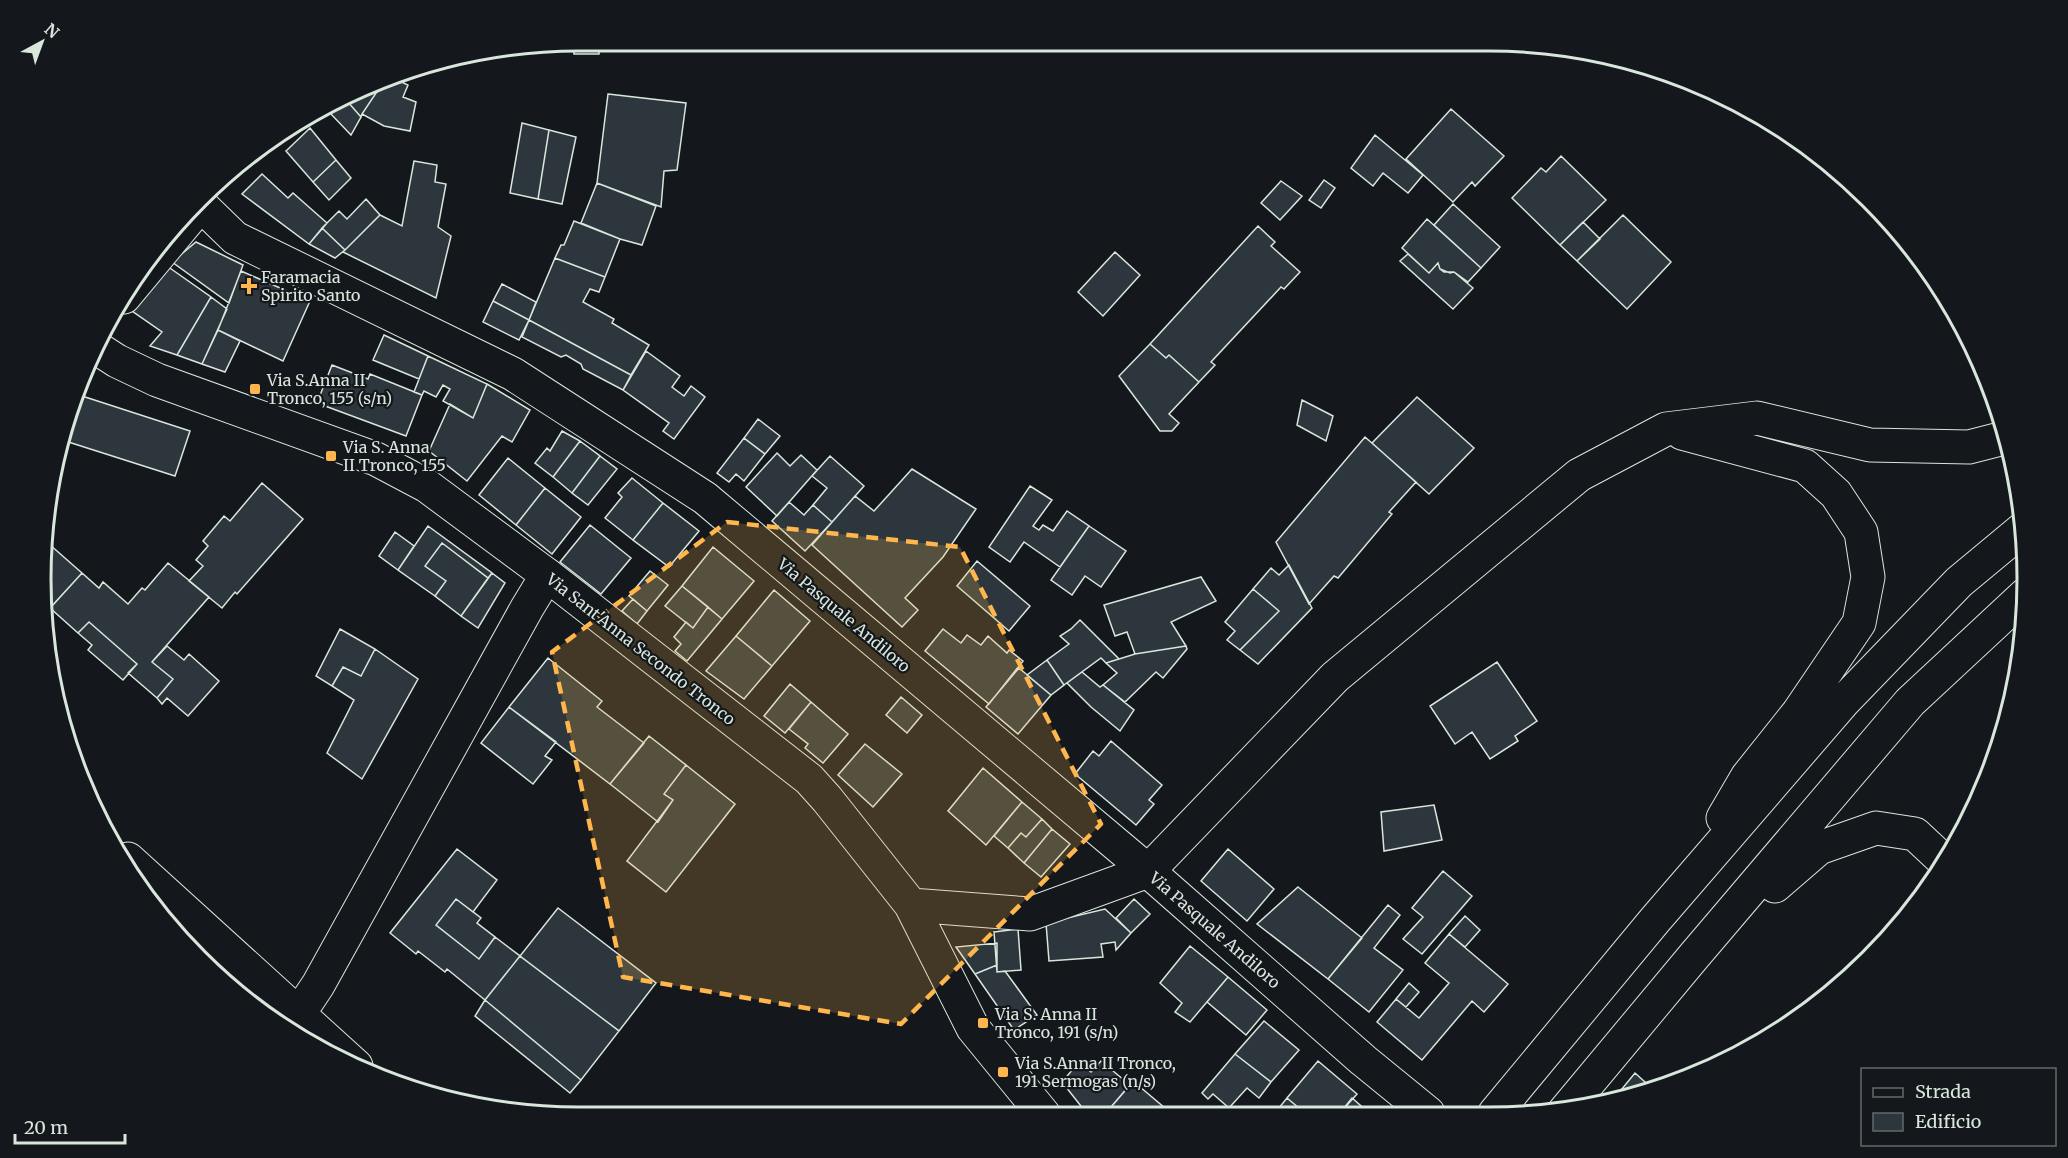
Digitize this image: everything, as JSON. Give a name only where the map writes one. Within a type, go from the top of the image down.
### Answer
[{"type":"main road","name":"Via Pasquale Andiloro","points":[[204,208],[235,238],[513,374],[705,498],[1148,871],[1363,1060],[1421,1107]]},
{"type":"main road","name":"Via Sant'Anna Secondo Tronco","points":[[102,351],[157,380],[376,459],[427,486],[547,575],[809,779],[911,905],[973,1028],[1037,1107]]},
{"type":"main road","points":[[911,905],[1030,914],[1148,871],[1335,677],[1579,475],[1666,429],[1757,418],[1870,445],[1969,447],[1998,440]]},
{"type":"main road","points":[[1666,429],[1805,466],[1836,494],[1862,532],[1868,577],[1859,623],[1798,713],[1747,777],[1686,883]]},
{"type":"main road","points":[[1500,1107],[1686,883],[1844,701],[1959,582],[2015,535]]},
{"type":"main road","points":[[289,1018],[308,1000],[318,985],[547,575]]},
{"type":"main road","points":[[1574,1100],[1910,702],[2016,603]]},
{"type":"main road","points":[[1694,956],[1819,848],[1876,828],[1915,834],[1938,856]]},
{"type":"main road","points":[[138,869],[289,1018],[308,1032]]},
{"type":"highlighted area","points":[[727,522],[960,547],[1101,824],[901,1024],[623,977],[552,652]]},
{"type":"building","points":[[574,51],[599,51],[599,54],[574,54]]},
{"type":"building","points":[[401,82],[408,85],[403,97],[416,102],[410,131],[384,126],[362,114],[377,91]]},
{"type":"building","points":[[377,91],[362,114],[361,117],[349,103]]},
{"type":"building","points":[[608,94],[686,103],[677,170],[664,171],[661,207],[597,183]]},
{"type":"building","points":[[349,103],[361,117],[351,135],[330,113]]},
{"type":"building","points":[[1451,109],[1504,156],[1475,186],[1472,182],[1453,202],[1406,159]]},
{"type":"building","points":[[522,123],[549,130],[538,199],[510,193]]},
{"type":"building","points":[[310,128],[336,160],[313,182],[286,151]]},
{"type":"building","points":[[549,130],[576,137],[562,204],[538,199]]},
{"type":"building","points":[[1375,135],[1423,175],[1408,193],[1383,173],[1373,186],[1351,168]]},
{"type":"building","points":[[1561,156],[1606,200],[1560,245],[1512,198],[1541,168],[1546,172]]},
{"type":"building","points":[[336,160],[351,178],[329,200],[313,182]]},
{"type":"building","points":[[414,161],[437,165],[435,182],[446,184],[438,227],[451,236],[436,298],[343,252],[380,215],[402,226]]},
{"type":"building","points":[[262,174],[288,198],[293,193],[327,223],[309,244],[242,194]]},
{"type":"building","points":[[1324,180],[1335,188],[1321,208],[1309,200]]},
{"type":"building","points":[[1281,181],[1302,196],[1280,220],[1261,203]]},
{"type":"building","points":[[597,183],[656,206],[642,245],[620,239],[581,223]]},
{"type":"building","points":[[366,199],[380,215],[345,250],[322,228],[339,211],[347,219]]},
{"type":"building","points":[[1453,204],[1500,247],[1481,268],[1434,225]]},
{"type":"building","points":[[1623,215],[1671,262],[1627,309],[1577,261]]},
{"type":"building","points":[[1427,219],[1481,268],[1468,282],[1454,272],[1444,272],[1438,263],[1429,273],[1402,248]]},
{"type":"building","points":[[574,221],[620,239],[605,277],[555,258],[561,245],[564,245]]},
{"type":"building","points":[[1583,222],[1600,239],[1577,261],[1560,245]]},
{"type":"building","points":[[1258,226],[1275,242],[1271,246],[1300,272],[1284,289],[1281,287],[1211,362],[1215,365],[1199,382],[1169,355],[1166,358],[1150,344]]},
{"type":"building","points":[[322,228],[345,250],[335,258],[309,244]]},
{"type":"building","points":[[196,242],[243,265],[229,303],[172,262]]},
{"type":"building","points":[[1115,252],[1140,275],[1103,316],[1078,292]]},
{"type":"building","points":[[1408,254],[1429,273],[1438,263],[1440,269],[1450,273],[1454,272],[1473,288],[1453,309],[1400,261]]},
{"type":"building","points":[[555,258],[605,277],[599,292],[590,289],[583,302],[614,319],[612,323],[649,345],[631,375],[529,320]]},
{"type":"building","points":[[167,266],[211,297],[177,355],[150,346],[162,332],[132,311]]},
{"type":"building","points":[[241,271],[310,301],[283,361],[218,330]]},
{"type":"building","points":[[502,284],[536,302],[529,320],[493,301]]},
{"type":"building","points":[[211,297],[227,309],[202,364],[177,355]]},
{"type":"building","points":[[493,301],[529,320],[519,340],[483,322]]},
{"type":"building","points":[[529,320],[631,375],[623,390],[583,369],[581,364],[566,355],[561,357],[522,337]]},
{"type":"building","points":[[218,330],[240,341],[225,372],[202,364]]},
{"type":"building","points":[[384,335],[428,356],[419,379],[373,360]]},
{"type":"building","points":[[1150,344],[1166,358],[1169,355],[1199,382],[1169,414],[1179,423],[1172,431],[1160,431],[1119,376]]},
{"type":"building","points":[[646,351],[680,376],[672,387],[684,396],[691,386],[705,397],[674,439],[663,431],[669,423],[623,390]]},
{"type":"building","points":[[428,356],[487,384],[473,418],[443,401],[450,389],[443,385],[436,397],[424,391],[422,395],[414,392]]},
{"type":"building","points":[[332,365],[368,379],[370,374],[422,395],[406,436],[317,403]]},
{"type":"building","points":[[487,384],[530,410],[512,442],[502,436],[467,481],[429,451],[450,404],[473,418]]},
{"type":"building","points":[[84,397],[190,431],[175,476],[69,442]]},
{"type":"building","points":[[1417,397],[1474,448],[1429,494],[1372,443]]},
{"type":"building","points":[[1302,400],[1333,416],[1326,441],[1297,425]]},
{"type":"building","points":[[758,419],[780,436],[765,454],[744,438]]},
{"type":"building","points":[[562,431],[580,441],[553,477],[535,463],[547,448],[550,451]]},
{"type":"building","points":[[1365,437],[1416,482],[1389,512],[1392,514],[1338,578],[1334,576],[1309,604],[1276,542]]},
{"type":"building","points":[[744,438],[765,454],[744,481],[736,474],[729,482],[717,473]]},
{"type":"building","points":[[580,441],[600,456],[572,493],[553,477]]},
{"type":"building","points":[[777,453],[790,466],[801,455],[817,470],[777,516],[746,487]]},
{"type":"building","points":[[600,456],[617,469],[588,505],[572,493]]},
{"type":"building","points":[[830,456],[864,486],[832,522],[813,505],[827,488],[812,476]]},
{"type":"building","points":[[508,458],[545,488],[516,525],[479,495]]},
{"type":"building","points":[[912,469],[976,509],[943,557],[905,598],[918,610],[902,627],[812,545],[855,496],[874,511]]},
{"type":"building","points":[[632,478],[663,503],[633,540],[605,518],[622,497],[618,493]]},
{"type":"building","points":[[262,483],[303,519],[222,608],[189,581],[203,566],[196,560],[208,546],[203,541],[224,516],[230,521]]},
{"type":"building","points":[[1030,486],[1052,500],[1033,526],[1039,530],[1043,525],[1053,531],[1067,511],[1089,526],[1060,567],[1024,542],[1010,562],[989,547]]},
{"type":"building","points":[[545,488],[581,517],[552,554],[516,525]]},
{"type":"building","points":[[789,502],[804,515],[813,505],[832,522],[805,551],[772,521]]},
{"type":"building","points":[[663,503],[699,531],[669,567],[633,540]]},
{"type":"building","points":[[590,525],[631,558],[601,594],[560,562]]},
{"type":"building","points":[[428,526],[492,573],[488,578],[442,543],[425,566],[446,581],[435,596],[398,570]]},
{"type":"building","points":[[1089,526],[1126,551],[1101,587],[1085,576],[1072,595],[1051,580]]},
{"type":"building","points":[[395,532],[414,546],[398,570],[379,556]]},
{"type":"building","points":[[442,543],[488,578],[461,616],[435,596],[446,581],[425,566]]},
{"type":"building","points":[[52,547],[82,573],[52,606]]},
{"type":"building","points":[[713,547],[754,581],[722,619],[682,586]]},
{"type":"building","points":[[977,561],[1030,606],[1009,631],[957,586]]},
{"type":"building","points":[[168,563],[209,597],[152,662],[173,679],[157,698],[128,673],[137,664],[89,622],[78,633],[52,610],[52,606],[82,573],[99,588],[103,582],[128,604],[142,588],[145,590]]},
{"type":"building","points":[[1289,565],[1312,608],[1258,664],[1240,650],[1279,611],[1253,589],[1271,568],[1279,575]]},
{"type":"building","points":[[650,571],[668,585],[647,611],[629,596]]},
{"type":"building","points":[[492,573],[505,583],[478,628],[461,616]]},
{"type":"building","points":[[1201,577],[1216,601],[1171,622],[1186,646],[1135,654],[1127,632],[1115,636],[1104,605]]},
{"type":"building","points":[[682,586],[708,607],[693,628],[665,606]]},
{"type":"building","points":[[1253,589],[1279,611],[1240,650],[1227,640],[1235,631],[1225,622]]},
{"type":"building","points":[[774,590],[810,621],[772,666],[736,636]]},
{"type":"building","points":[[633,599],[647,611],[637,624],[622,611]]},
{"type":"building","points":[[708,607],[722,619],[687,661],[675,651],[681,644],[674,637],[686,622],[693,628]]},
{"type":"building","points":[[1080,620],[1119,659],[1106,663],[1101,658],[1064,685],[1047,660],[1069,644],[1060,636]]},
{"type":"building","points":[[89,622],[137,664],[123,680],[88,650],[92,645],[78,633]]},
{"type":"building","points":[[340,629],[375,649],[361,676],[343,667],[332,686],[316,676]]},
{"type":"building","points":[[943,629],[961,643],[967,635],[981,645],[988,636],[1007,653],[1009,650],[1023,661],[989,704],[925,651]]},
{"type":"building","points":[[736,636],[772,666],[744,699],[706,671]]},
{"type":"building","points":[[167,646],[184,660],[189,654],[219,681],[188,716],[167,698],[162,704],[157,698],[173,679],[152,662]]},
{"type":"building","points":[[1186,646],[1187,649],[1163,678],[1156,672],[1125,702],[1103,685],[1117,673],[1106,663],[1135,654]]},
{"type":"building","points":[[375,649],[418,679],[362,779],[327,753],[354,700],[332,686],[343,667],[361,676]]},
{"type":"building","points":[[548,658],[602,701],[597,707],[644,743],[610,784],[509,707]]},
{"type":"building","points":[[1047,660],[1064,685],[1051,695],[1027,675]]},
{"type":"building","points":[[1497,662],[1537,721],[1515,736],[1518,741],[1490,759],[1472,732],[1455,744],[1430,706]]},
{"type":"building","points":[[1019,668],[1051,695],[1018,734],[986,707]]},
{"type":"building","points":[[1082,672],[1100,687],[1103,685],[1134,710],[1120,731],[1067,683]]},
{"type":"building","points":[[790,684],[811,702],[785,733],[764,716]]},
{"type":"building","points":[[901,697],[922,715],[907,733],[886,715]]},
{"type":"building","points":[[811,702],[848,734],[823,763],[805,748],[808,744],[789,729]]},
{"type":"building","points":[[509,707],[556,742],[545,756],[552,760],[533,784],[481,743]]},
{"type":"building","points":[[649,736],[686,765],[664,794],[673,800],[658,822],[610,784]]},
{"type":"building","points":[[1111,741],[1162,785],[1149,800],[1154,804],[1136,825],[1075,774],[1093,751],[1099,756]]},
{"type":"building","points":[[865,744],[902,774],[873,807],[838,775]]},
{"type":"building","points":[[686,765],[735,804],[666,892],[627,861],[673,800],[664,794]]},
{"type":"building","points":[[983,768],[1022,802],[986,845],[948,811]]},
{"type":"building","points":[[1022,802],[1042,819],[1026,837],[1021,833],[1008,848],[994,836]]},
{"type":"building","points":[[1434,805],[1442,840],[1384,851],[1381,812]]},
{"type":"building","points":[[1042,819],[1052,829],[1024,863],[1008,848],[1021,833],[1026,837]]},
{"type":"building","points":[[1052,829],[1070,844],[1041,877],[1024,863]]},
{"type":"building","points":[[457,849],[497,880],[473,912],[456,899],[436,925],[479,959],[495,937],[520,956],[485,1000],[447,969],[445,972],[418,951],[416,954],[390,933]]},
{"type":"building","points":[[1228,849],[1274,889],[1247,921],[1201,881]]},
{"type":"building","points":[[1443,871],[1472,896],[1422,954],[1403,939],[1423,917],[1412,908]]},
{"type":"building","points":[[1298,887],[1362,938],[1328,979],[1257,924]]},
{"type":"building","points":[[456,899],[481,918],[477,923],[495,937],[479,959],[436,925]]},
{"type":"building","points":[[1134,899],[1150,914],[1131,933],[1116,918]]},
{"type":"building","points":[[1388,905],[1400,915],[1374,948],[1403,970],[1369,1012],[1328,979]]},
{"type":"building","points":[[558,908],[656,983],[619,1031],[520,956]]},
{"type":"building","points":[[1105,909],[1131,933],[1116,950],[1115,942],[1101,944],[1103,957],[1049,961],[1046,923]]},
{"type":"building","points":[[1465,916],[1480,930],[1465,947],[1449,934]]},
{"type":"building","points":[[1018,929],[1021,970],[997,972],[994,932]]},
{"type":"building","points":[[1449,934],[1508,984],[1484,1012],[1472,1001],[1422,1060],[1377,1022],[1396,999],[1419,1018],[1449,983],[1425,963]]},
{"type":"building","points":[[997,943],[997,965],[975,974],[956,947]]},
{"type":"building","points":[[1190,946],[1228,977],[1190,1022],[1175,1012],[1182,1003],[1160,983]]},
{"type":"building","points":[[520,956],[619,1031],[581,1080],[485,1000]]},
{"type":"building","points":[[997,965],[997,972],[1005,971],[1037,1015],[1014,1030],[975,974]]},
{"type":"building","points":[[1228,977],[1267,1010],[1246,1035],[1207,1002]]},
{"type":"building","points":[[1409,983],[1419,992],[1406,1007],[1396,999]]},
{"type":"building","points":[[485,1000],[581,1080],[570,1093],[475,1016]]},
{"type":"building","points":[[1264,1021],[1299,1050],[1271,1082],[1235,1054]]},
{"type":"building","points":[[1235,1054],[1271,1082],[1259,1098],[1247,1088],[1230,1107],[1213,1094],[1208,1099],[1202,1093]]},
{"type":"building","points":[[1101,1061],[1130,1085],[1111,1107],[1082,1107],[1062,1082],[1079,1062],[1091,1072]]},
{"type":"building","points":[[1318,1061],[1357,1094],[1345,1107],[1298,1107],[1287,1098]]},
{"type":"building","points":[[1635,1073],[1646,1083],[1626,1089],[1621,1090]]},
{"type":"building","points":[[1133,1081],[1164,1107],[1111,1107]]},
{"type":"building","points":[[1287,1098],[1298,1107],[1280,1107]]},
{"type":"building","points":[[1352,1098],[1362,1107],[1345,1107]]},
{"type":"place","name":"Faramacia Spirito Santo","points":[[249,286]]},
{"type":"place","name":"Via S.Anna II Tronco, 155 (s/n)","points":[[255,389]]},
{"type":"place","name":"Via S. Anna II Tronco, 155","points":[[331,456]]},
{"type":"place","name":"Via S. Anna II Tronco, 191 (s/n)","points":[[983,1023]]},
{"type":"place","name":"Via S.Anna II Tronco, 191 Sermogas (n/s)","points":[[1003,1072]]}]
